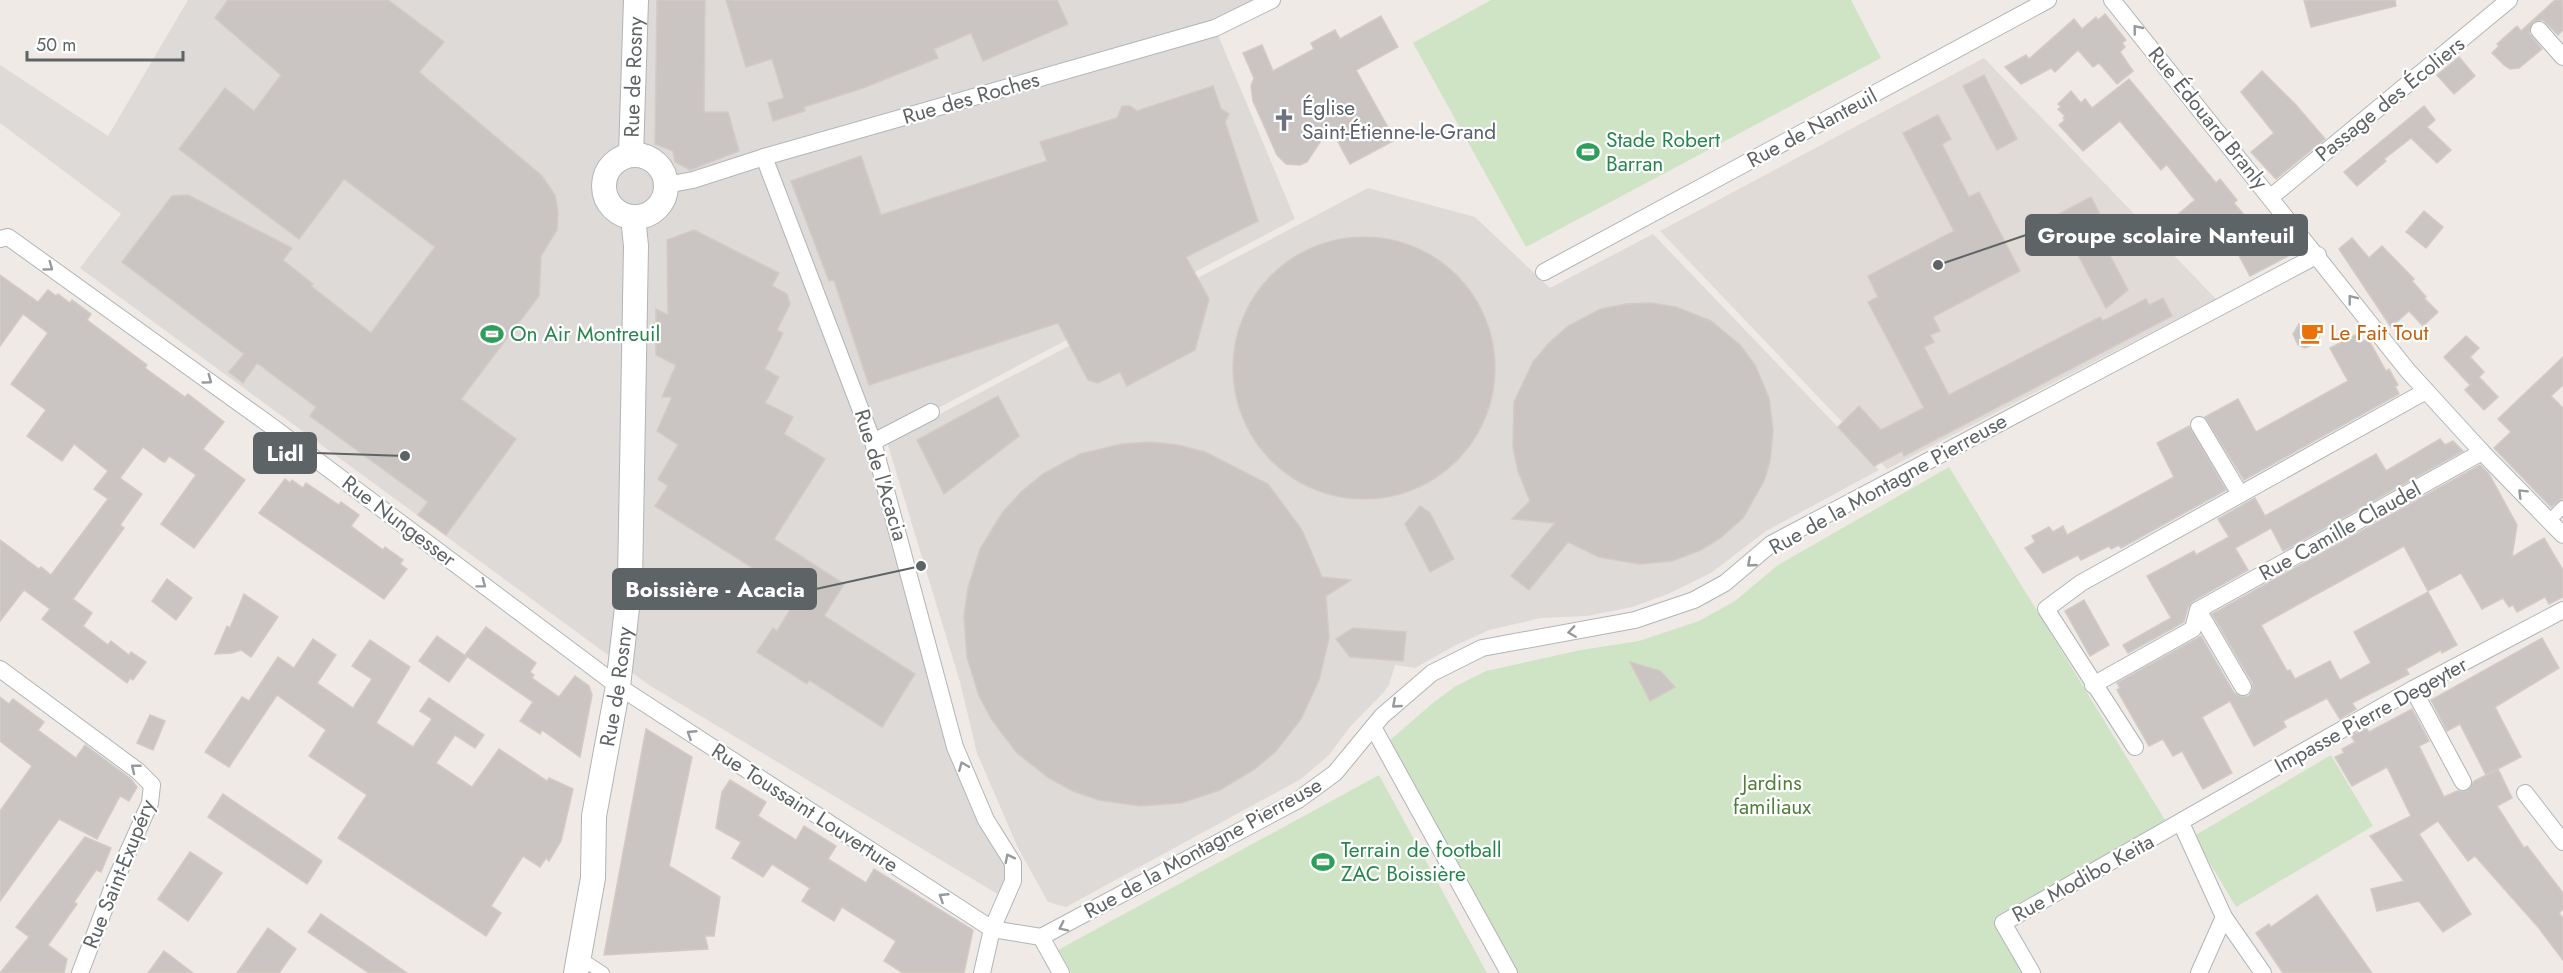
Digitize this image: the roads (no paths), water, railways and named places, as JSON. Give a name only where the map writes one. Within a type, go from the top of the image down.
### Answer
[{"type":"main road","name":"Rue de Rosny","points":[[631,155],[636,0]]},
{"type":"main road","name":"Rue de Rosny","points":[[578,966],[593,878],[594,816],[618,686],[630,582],[636,246],[633,217],[614,210],[604,192],[607,172],[621,158],[631,155],[651,159],[664,175],[666,186]]},
{"type":"main road","points":[[633,217],[652,212],[664,196],[666,186]]},
{"type":"street","name":"Rue des Roches","points":[[666,186],[1215,28],[1272,0]]},
{"type":"street","name":"Rue de Nanteuil","points":[[1544,272],[2048,0]]},
{"type":"street","name":"Rue Édouard Branly","points":[[2112,0],[2426,391],[2563,535]]},
{"type":"street","name":"Passage des Écoliers","points":[[2271,197],[2509,0]]},
{"type":"street","points":[[2538,30],[2563,57]]},
{"type":"street","name":"Rue de l'Acacia","points":[[764,157],[873,442],[955,747],[986,820],[1013,863],[1013,881],[992,929],[982,973]]},
{"type":"street","name":"Rue Nungesser","points":[[0,239],[8,237],[274,428],[618,686]]},
{"type":"street","name":"Rue de la Montagne Pierreuse","points":[[1041,937],[1298,800],[1335,773],[1382,716],[1432,673],[1482,648],[1635,620],[1694,600],[1734,577],[1771,544],[2318,255]]},
{"type":"street","points":[[2135,747],[2046,609],[2081,583],[2426,391]]},
{"type":"street","points":[[873,442],[931,412]]},
{"type":"street","points":[[2199,425],[2240,494]]},
{"type":"street","name":"Rue Camille Claudel","points":[[2198,610],[2482,452]]},
{"type":"street","points":[[2550,520],[2563,507]]},
{"type":"street","points":[[2093,685],[2193,629],[2198,610]]},
{"type":"street","points":[[2198,610],[2243,687]]},
{"type":"street","name":"Impasse Pierre Degeyter","points":[[2181,823],[2413,689],[2563,610]]},
{"type":"street","name":"Rue Saint-Exupéry","points":[[0,669],[138,771],[152,785],[150,803],[115,881],[80,973]]},
{"type":"street","name":"Rue Toussaint Louverture","points":[[618,686],[992,929]]},
{"type":"street","points":[[2413,689],[2463,782]]},
{"type":"street","points":[[1373,727],[1509,973]]},
{"type":"street","points":[[2525,793],[2563,843]]},
{"type":"street","points":[[2181,823],[2224,916],[2262,973]]},
{"type":"street","name":"Rue Modibo Keita","points":[[2032,973],[2003,923],[2181,823]]},
{"type":"street","points":[[2199,973],[2224,916]]},
{"type":"street","points":[[992,929],[1041,937],[1061,973]]},
{"type":"street","points":[[578,966],[603,973]]},
{"type":"place","name":"Église Saint-Étienne-le-Grand","points":[[1284,120]]},
{"type":"place","name":"Stade Robert Barran","points":[[1588,152]]},
{"type":"place","name":"Groupe scolaire Nanteuil","points":[[1938,265]]},
{"type":"place","name":"Le Fait Tout","points":[[2312,333]]},
{"type":"place","name":"On Air Montreuil","points":[[492,334]]},
{"type":"place","name":"Lidl","points":[[405,456]]},
{"type":"place","name":"Boissière - Acacia","points":[[921,566]]},
{"type":"place","name":"Terrain de football ZAC Boissière","points":[[1323,862]]},
{"type":"park label","name":"Jardins familiaux","points":[[1772,795]]}]
